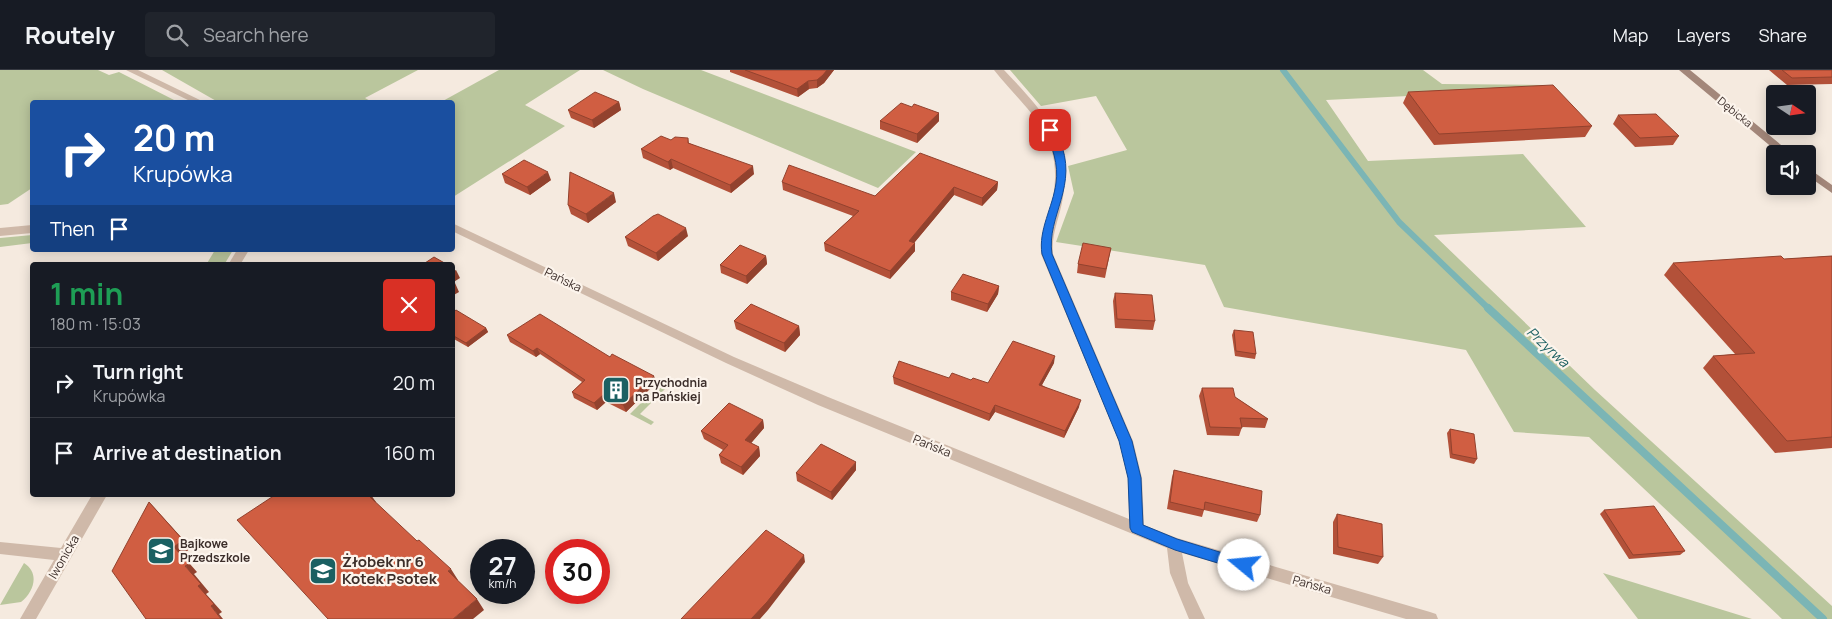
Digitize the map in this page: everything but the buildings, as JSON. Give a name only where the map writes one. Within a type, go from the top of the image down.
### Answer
[{"type":"street","points":[[131,70],[195,100]]},
{"type":"street","points":[[999,70],[1039,113],[1058,147],[1061,182],[1045,243],[1047,254],[1126,441],[1135,478],[1137,528]]},
{"type":"street","name":"Dębicka","points":[[1684,70],[1776,145]]},
{"type":"street","points":[[1816,177],[1832,190]]},
{"type":"street","name":"Pańska","points":[[455,227],[639,317],[815,398],[1175,544],[1430,619]]},
{"type":"street","points":[[0,232],[30,229]]},
{"type":"street","name":"Iwonicka","points":[[28,619],[99,497]]},
{"type":"street","points":[[1175,544],[1174,559],[1177,571],[1197,619]]},
{"type":"street","points":[[0,548],[65,555]]},
{"type":"green space","points":[[0,70],[98,70],[109,75],[119,72],[174,100],[30,100],[30,189],[8,204],[0,205]]},
{"type":"green space","points":[[162,70],[418,70],[365,98],[368,100],[214,100]]},
{"type":"green space","points":[[499,70],[580,70],[525,105],[565,126],[455,196],[455,100],[445,100]]},
{"type":"green space","points":[[603,70],[701,70],[916,152],[878,188],[643,89]]},
{"type":"green space","points":[[1010,70],[1423,70],[1442,84],[1545,85],[1549,89],[1326,100],[1368,161],[1523,154],[1586,227],[1434,235],[1595,390],[1832,606],[1832,619],[1782,619],[1589,437],[1514,432],[1466,350],[1224,307],[1205,265],[1056,242],[1074,193],[1068,166],[1127,150],[1096,96],[1041,106]]},
{"type":"green space","points":[[30,235],[30,243],[0,247],[0,238]]},
{"type":"green space","points":[[214,252],[232,252],[226,262],[208,262]]},
{"type":"green space","points":[[660,384],[666,388],[640,414],[654,422],[651,425],[630,414]]},
{"type":"green space","points":[[24,563],[29,567],[34,577],[32,588],[21,602],[0,605]]},
{"type":"green space","points":[[1603,573],[1752,619],[1638,619]]},
{"type":"waterway","name":"Przyrwa","points":[[1283,70],[1399,222],[1489,309]]},
{"type":"waterway","name":"Przyrwa","points":[[1488,308],[1823,619]]},
{"type":"place","name":"Przychodnia na Pańskiej","points":[[616,390]]},
{"type":"place","name":"Bajkowe Przedszkole","points":[[161,551]]},
{"type":"place","name":"Żłobek nr 6 Kotek Psotek","points":[[323,571]]},
{"type":"route","points":[[1050,130],[1058,147],[1061,182],[1045,243],[1047,254],[1126,441],[1135,478],[1137,528],[1175,544],[1244,565]]}]
